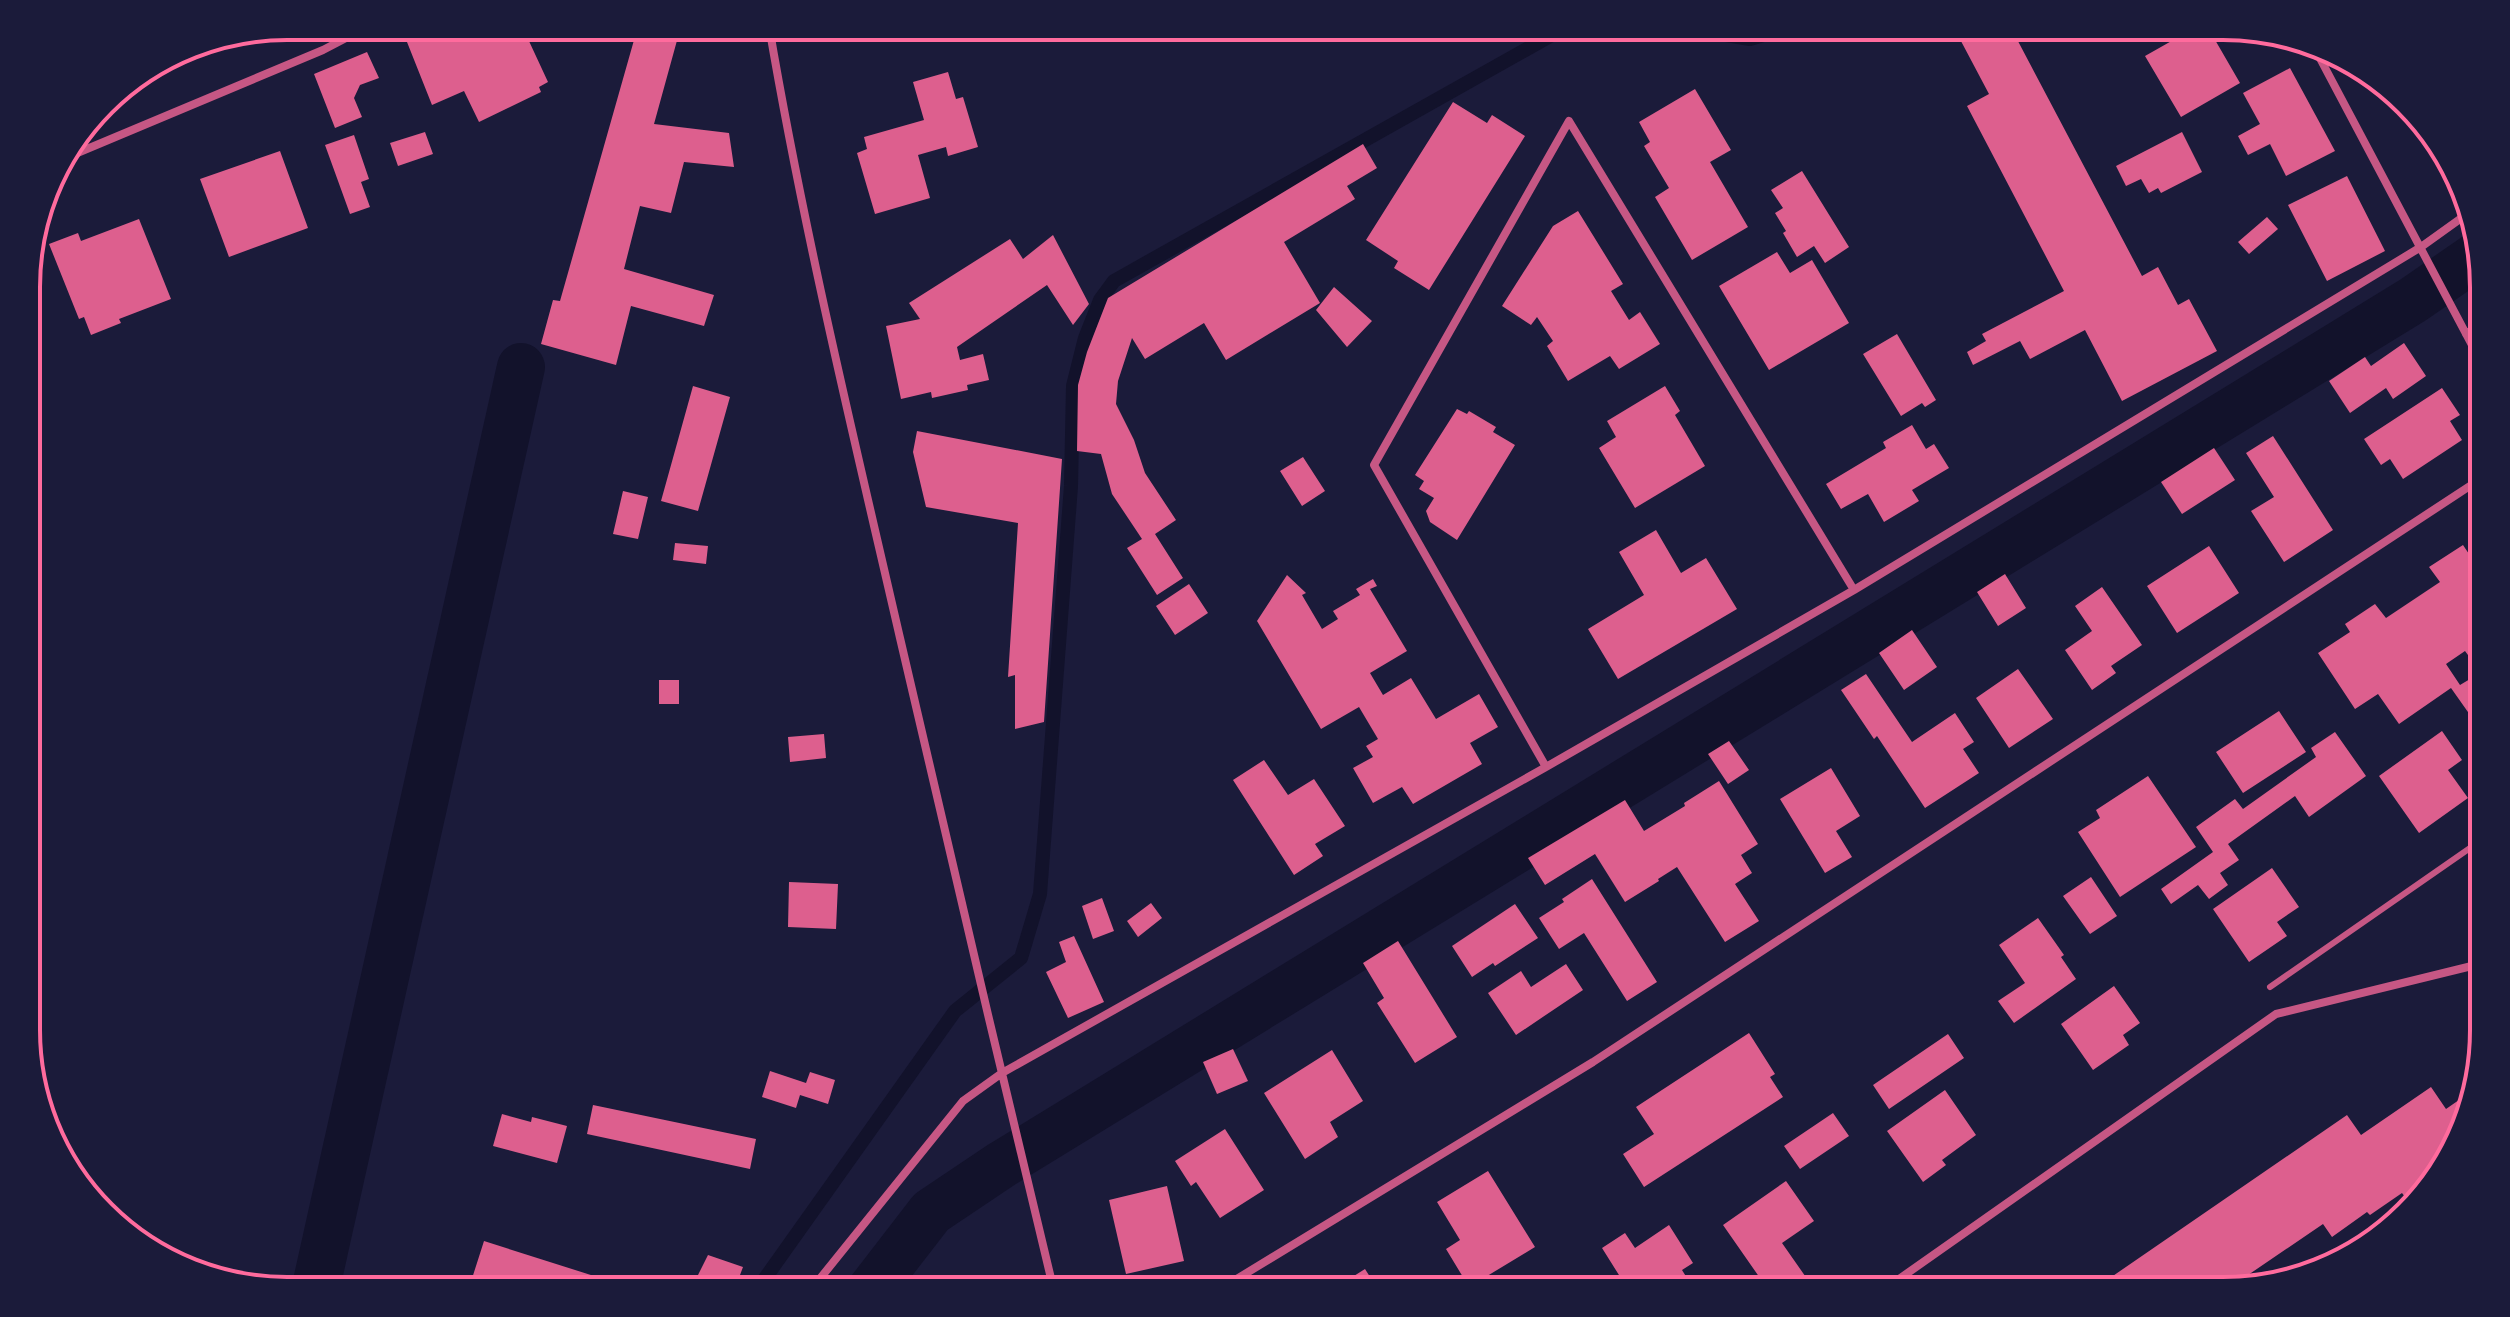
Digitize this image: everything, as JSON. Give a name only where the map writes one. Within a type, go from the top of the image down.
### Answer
[{"type":"street","points":[[82,151],[340,41]]},
{"type":"street","points":[[771,41],[791,157],[825,315],[1050,1277]]},
{"type":"street","points":[[2322,61],[2470,341]]},
{"type":"street","points":[[1546,767],[1374,465],[1569,121],[1854,590]]},
{"type":"street","points":[[821,1277],[963,1101],[1002,1073],[1854,590],[2422,249],[2460,219]]},
{"type":"street","points":[[2465,332],[2470,329]]},
{"type":"street","points":[[1241,1277],[1593,1062],[2470,486]]},
{"type":"street","points":[[1903,1276],[2276,1014],[2470,966]]},
{"type":"lane","points":[[2270,987],[2470,848]]},
{"type":"building","points":[[1960,40],[2017,40],[2142,276],[2158,267],[2178,305],[2189,299],[2217,351],[2122,401],[2085,330],[2030,359],[2020,341],[1973,365],[1967,352],[1986,341],[1982,334],[2064,291],[1967,106],[1989,94]]},
{"type":"building","points":[[2173,40],[2215,40],[2240,83],[2181,117],[2145,56]]},
{"type":"building","points":[[407,41],[529,41],[548,82],[539,87],[541,92],[479,122],[464,91],[432,105]]},
{"type":"building","points":[[634,41],[677,41],[654,124],[729,133],[734,167],[684,162],[671,213],[640,206],[624,269],[714,295],[704,326],[631,306],[616,365],[541,344],[553,300],[560,301]]},
{"type":"building","points":[[367,52],[379,78],[360,85],[354,98],[362,117],[335,128],[314,74]]},
{"type":"building","points":[[2290,68],[2335,151],[2286,176],[2270,144],[2248,155],[2238,136],[2260,124],[2243,93]]},
{"type":"building","points":[[948,72],[956,99],[963,97],[978,147],[948,156],[946,147],[918,155],[930,198],[875,214],[857,153],[867,149],[864,137],[924,120],[913,82]]},
{"type":"building","points":[[1695,89],[1731,150],[1710,162],[1748,227],[1692,260],[1655,197],[1669,188],[1644,146],[1650,142],[1639,122]]},
{"type":"building","points":[[1453,102],[1487,123],[1492,115],[1525,136],[1429,290],[1394,268],[1398,261],[1366,240]]},
{"type":"building","points":[[425,132],[433,154],[398,166],[390,143]]},
{"type":"building","points":[[2182,132],[2202,172],[2161,193],[2158,188],[2149,193],[2141,179],[2126,186],[2116,166]]},
{"type":"building","points":[[354,135],[369,179],[361,182],[370,207],[350,214],[325,145]]},
{"type":"building","points":[[1363,144],[1377,168],[1347,186],[1355,199],[1284,242],[1320,303],[1226,360],[1204,323],[1145,359],[1132,338],[1118,381],[1116,404],[1134,440],[1145,473],[1176,520],[1155,534],[1183,578],[1157,595],[1127,548],[1142,539],[1112,494],[1101,454],[1077,451],[1078,385],[1108,298]]},
{"type":"building","points":[[280,151],[308,228],[229,257],[200,179]]},
{"type":"building","points":[[1802,171],[1849,247],[1825,263],[1814,246],[1797,257],[1775,213],[1783,208],[1771,190]]},
{"type":"building","points":[[2347,176],[2385,251],[2327,281],[2288,205]]},
{"type":"building","points":[[1578,211],[1623,284],[1611,291],[1629,320],[1640,312],[1660,344],[1619,369],[1610,356],[1568,381],[1547,346],[1553,341],[1537,317],[1531,325],[1502,306],[1553,226]]},
{"type":"building","points":[[2267,217],[2278,229],[2249,254],[2238,242]]},
{"type":"building","points":[[139,219],[171,299],[119,319],[121,323],[91,335],[84,317],[79,319],[49,244],[78,233],[81,241]]},
{"type":"building","points":[[1053,235],[1089,304],[1073,325],[1047,285],[957,347],[960,360],[983,354],[989,380],[967,385],[968,390],[932,398],[931,392],[901,399],[886,326],[920,319],[909,303],[1010,239],[1023,259]]},
{"type":"building","points":[[1777,252],[1790,273],[1812,260],[1849,323],[1769,370],[1719,286]]},
{"type":"building","points":[[1334,287],[1372,321],[1347,347],[1316,310]]},
{"type":"building","points":[[1897,334],[1936,400],[1925,407],[1922,403],[1901,416],[1863,354]]},
{"type":"building","points":[[2404,343],[2426,376],[2393,399],[2386,388],[2350,413],[2329,381],[2365,357],[2371,366]]},
{"type":"building","points":[[693,386],[730,397],[698,511],[661,501]]},
{"type":"building","points":[[1665,386],[1680,411],[1675,415],[1705,466],[1635,508],[1599,448],[1616,437],[1607,421]]},
{"type":"building","points":[[2442,388],[2460,415],[2450,421],[2462,440],[2403,479],[2390,459],[2381,465],[2364,439]]},
{"type":"building","points":[[1457,409],[1467,414],[1469,411],[1496,427],[1493,432],[1515,445],[1457,540],[1430,522],[1426,511],[1434,498],[1419,489],[1424,481],[1415,475]]},
{"type":"building","points":[[1912,425],[1926,449],[1934,444],[1949,468],[1912,490],[1919,501],[1884,522],[1868,494],[1841,509],[1826,484],[1886,448],[1883,442]]},
{"type":"building","points":[[917,431],[1062,459],[1044,722],[1015,729],[1015,675],[1008,677],[1018,523],[926,507],[913,452]]},
{"type":"building","points":[[2273,436],[2333,530],[2284,562],[2251,511],[2274,497],[2246,453]]},
{"type":"building","points":[[2214,448],[2235,480],[2182,514],[2161,482]]},
{"type":"building","points":[[1303,457],[1325,491],[1302,506],[1280,471]]},
{"type":"building","points":[[623,491],[648,497],[638,539],[613,534]]},
{"type":"building","points":[[1656,530],[1681,573],[1706,558],[1737,609],[1618,679],[1588,629],[1644,595],[1619,552]]},
{"type":"building","points":[[675,543],[708,546],[706,564],[673,560]]},
{"type":"building","points":[[2463,545],[2470,553],[2470,658],[2465,651],[2446,664],[2460,685],[2470,679],[2470,715],[2451,688],[2399,724],[2378,694],[2355,709],[2318,653],[2350,632],[2345,624],[2375,604],[2386,618],[2440,582],[2429,567]]},
{"type":"building","points":[[2209,546],[2239,593],[2177,633],[2147,586]]},
{"type":"building","points":[[2005,574],[2026,608],[1998,626],[1977,592]]},
{"type":"building","points":[[1287,575],[1306,593],[1302,595],[1322,629],[1338,619],[1333,611],[1360,595],[1356,589],[1373,579],[1377,586],[1370,589],[1407,651],[1370,673],[1383,695],[1411,678],[1436,719],[1479,694],[1498,727],[1470,743],[1482,764],[1413,804],[1402,787],[1373,803],[1353,768],[1373,757],[1366,746],[1378,739],[1359,707],[1321,729],[1257,621]]},
{"type":"building","points":[[1189,584],[1208,613],[1175,635],[1156,606]]},
{"type":"building","points":[[2102,587],[2142,645],[2111,666],[2116,673],[2092,690],[2065,650],[2092,631],[2075,606]]},
{"type":"building","points":[[1912,630],[1937,667],[1904,690],[1879,653]]},
{"type":"building","points":[[2018,669],[2053,719],[2009,748],[1976,698]]},
{"type":"building","points":[[1866,674],[1912,742],[1955,713],[1974,742],[1963,749],[1979,773],[1925,808],[1877,736],[1874,739],[1841,690]]},
{"type":"building","points":[[659,680],[679,680],[679,704],[659,704]]},
{"type":"building","points":[[2279,711],[2306,752],[2243,793],[2216,752]]},
{"type":"building","points":[[2442,731],[2462,760],[2448,770],[2468,798],[2419,833],[2379,776]]},
{"type":"building","points":[[2335,732],[2366,776],[2309,817],[2295,796],[2228,844],[2239,860],[2220,873],[2228,885],[2209,899],[2198,885],[2171,904],[2161,889],[2213,852],[2196,827],[2235,799],[2243,809],[2316,757],[2311,748]]},
{"type":"building","points":[[824,734],[826,758],[790,762],[788,737]]},
{"type":"building","points":[[1729,741],[1749,770],[1728,784],[1708,754]]},
{"type":"building","points":[[1264,760],[1288,795],[1314,779],[1345,826],[1315,844],[1323,856],[1294,875],[1233,780]]},
{"type":"building","points":[[1831,768],[1860,816],[1836,831],[1852,857],[1825,873],[1780,799]]},
{"type":"building","points":[[2148,776],[2196,847],[2120,897],[2078,832],[2100,818],[2096,810]]},
{"type":"building","points":[[1719,781],[1758,844],[1741,855],[1752,873],[1735,884],[1759,921],[1725,942],[1677,867],[1625,902],[1595,854],[1545,885],[1528,858],[1625,800],[1644,831]]},
{"type":"building","points":[[2272,868],[2299,907],[2277,922],[2287,936],[2249,962],[2213,909]]},
{"type":"building","points":[[2091,877],[2117,916],[2090,934],[2063,896]]},
{"type":"building","points":[[1592,879],[1657,982],[1627,1001],[1584,933],[1559,949],[1539,918]]},
{"type":"building","points":[[789,882],[838,884],[836,929],[788,927]]},
{"type":"building","points":[[1102,898],[1114,931],[1093,939],[1082,906]]},
{"type":"building","points":[[1151,903],[1162,918],[1138,937],[1127,921]]},
{"type":"building","points":[[1515,904],[1538,938],[1472,977],[1452,946]]},
{"type":"building","points":[[2038,918],[2064,955],[2061,957],[2076,979],[2014,1023],[1998,1001],[2025,983],[1999,945]]},
{"type":"building","points":[[1074,936],[1104,1002],[1068,1018],[1046,972],[1066,962],[1059,942]]},
{"type":"building","points":[[1398,941],[1457,1037],[1415,1063],[1377,1003],[1384,998],[1363,963]]},
{"type":"building","points":[[1566,964],[1583,990],[1516,1035],[1488,993],[1521,971],[1531,987]]},
{"type":"building","points":[[2114,986],[2140,1023],[2123,1035],[2129,1045],[2093,1070],[2061,1024]]},
{"type":"building","points":[[1749,1033],[1775,1074],[1770,1077],[1783,1097],[1644,1187],[1623,1154],[1654,1134],[1636,1107]]},
{"type":"building","points":[[1948,1034],[1964,1058],[1889,1109],[1873,1085]]},
{"type":"building","points":[[1233,1049],[1248,1081],[1217,1094],[1203,1062]]},
{"type":"building","points":[[1332,1050],[1363,1101],[1330,1122],[1338,1137],[1305,1159],[1264,1093]]},
{"type":"building","points":[[770,1071],[806,1083],[810,1072],[835,1080],[828,1104],[800,1095],[796,1108],[762,1097]]},
{"type":"building","points":[[2431,1087],[2446,1109],[2459,1100],[2444,1139],[2409,1193],[2405,1197],[2402,1193],[2370,1215],[2367,1212],[2332,1237],[2323,1224],[2248,1275],[2113,1276],[2347,1115],[2361,1135]]},
{"type":"building","points":[[1945,1090],[1976,1135],[1942,1160],[1946,1165],[1923,1182],[1887,1131]]},
{"type":"building","points":[[593,1105],[756,1139],[750,1169],[587,1134]]},
{"type":"building","points":[[1833,1113],[1849,1136],[1800,1169],[1784,1146]]},
{"type":"building","points":[[502,1114],[531,1122],[532,1117],[567,1126],[557,1163],[493,1146]]},
{"type":"building","points":[[1225,1129],[1264,1190],[1220,1218],[1196,1182],[1191,1186],[1175,1161]]},
{"type":"building","points":[[1488,1171],[1535,1247],[1487,1276],[1463,1276],[1446,1249],[1460,1240],[1437,1202]]},
{"type":"building","points":[[1786,1181],[1814,1221],[1782,1243],[1805,1276],[1759,1276],[1723,1225]]},
{"type":"building","points":[[1167,1186],[1184,1261],[1126,1274],[1109,1200]]},
{"type":"building","points":[[1669,1225],[1693,1263],[1682,1270],[1686,1276],[1620,1276],[1602,1248],[1625,1233],[1635,1248]]},
{"type":"building","points":[[484,1241],[597,1277],[473,1277]]},
{"type":"building","points":[[708,1255],[743,1267],[739,1277],[697,1277]]},
{"type":"building","points":[[1365,1269],[1370,1276],[1353,1276]]},
{"type":"waterway","points":[[766,1277],[955,1011],[1021,958],[1040,894],[1071,486],[1073,386],[1085,338],[1100,300],[1114,281],[1542,40]]},
{"type":"waterway","points":[[881,1277],[931,1212],[1001,1165],[2413,300],[2468,262]]},
{"type":"waterway","points":[[318,1277],[521,367]]}]
